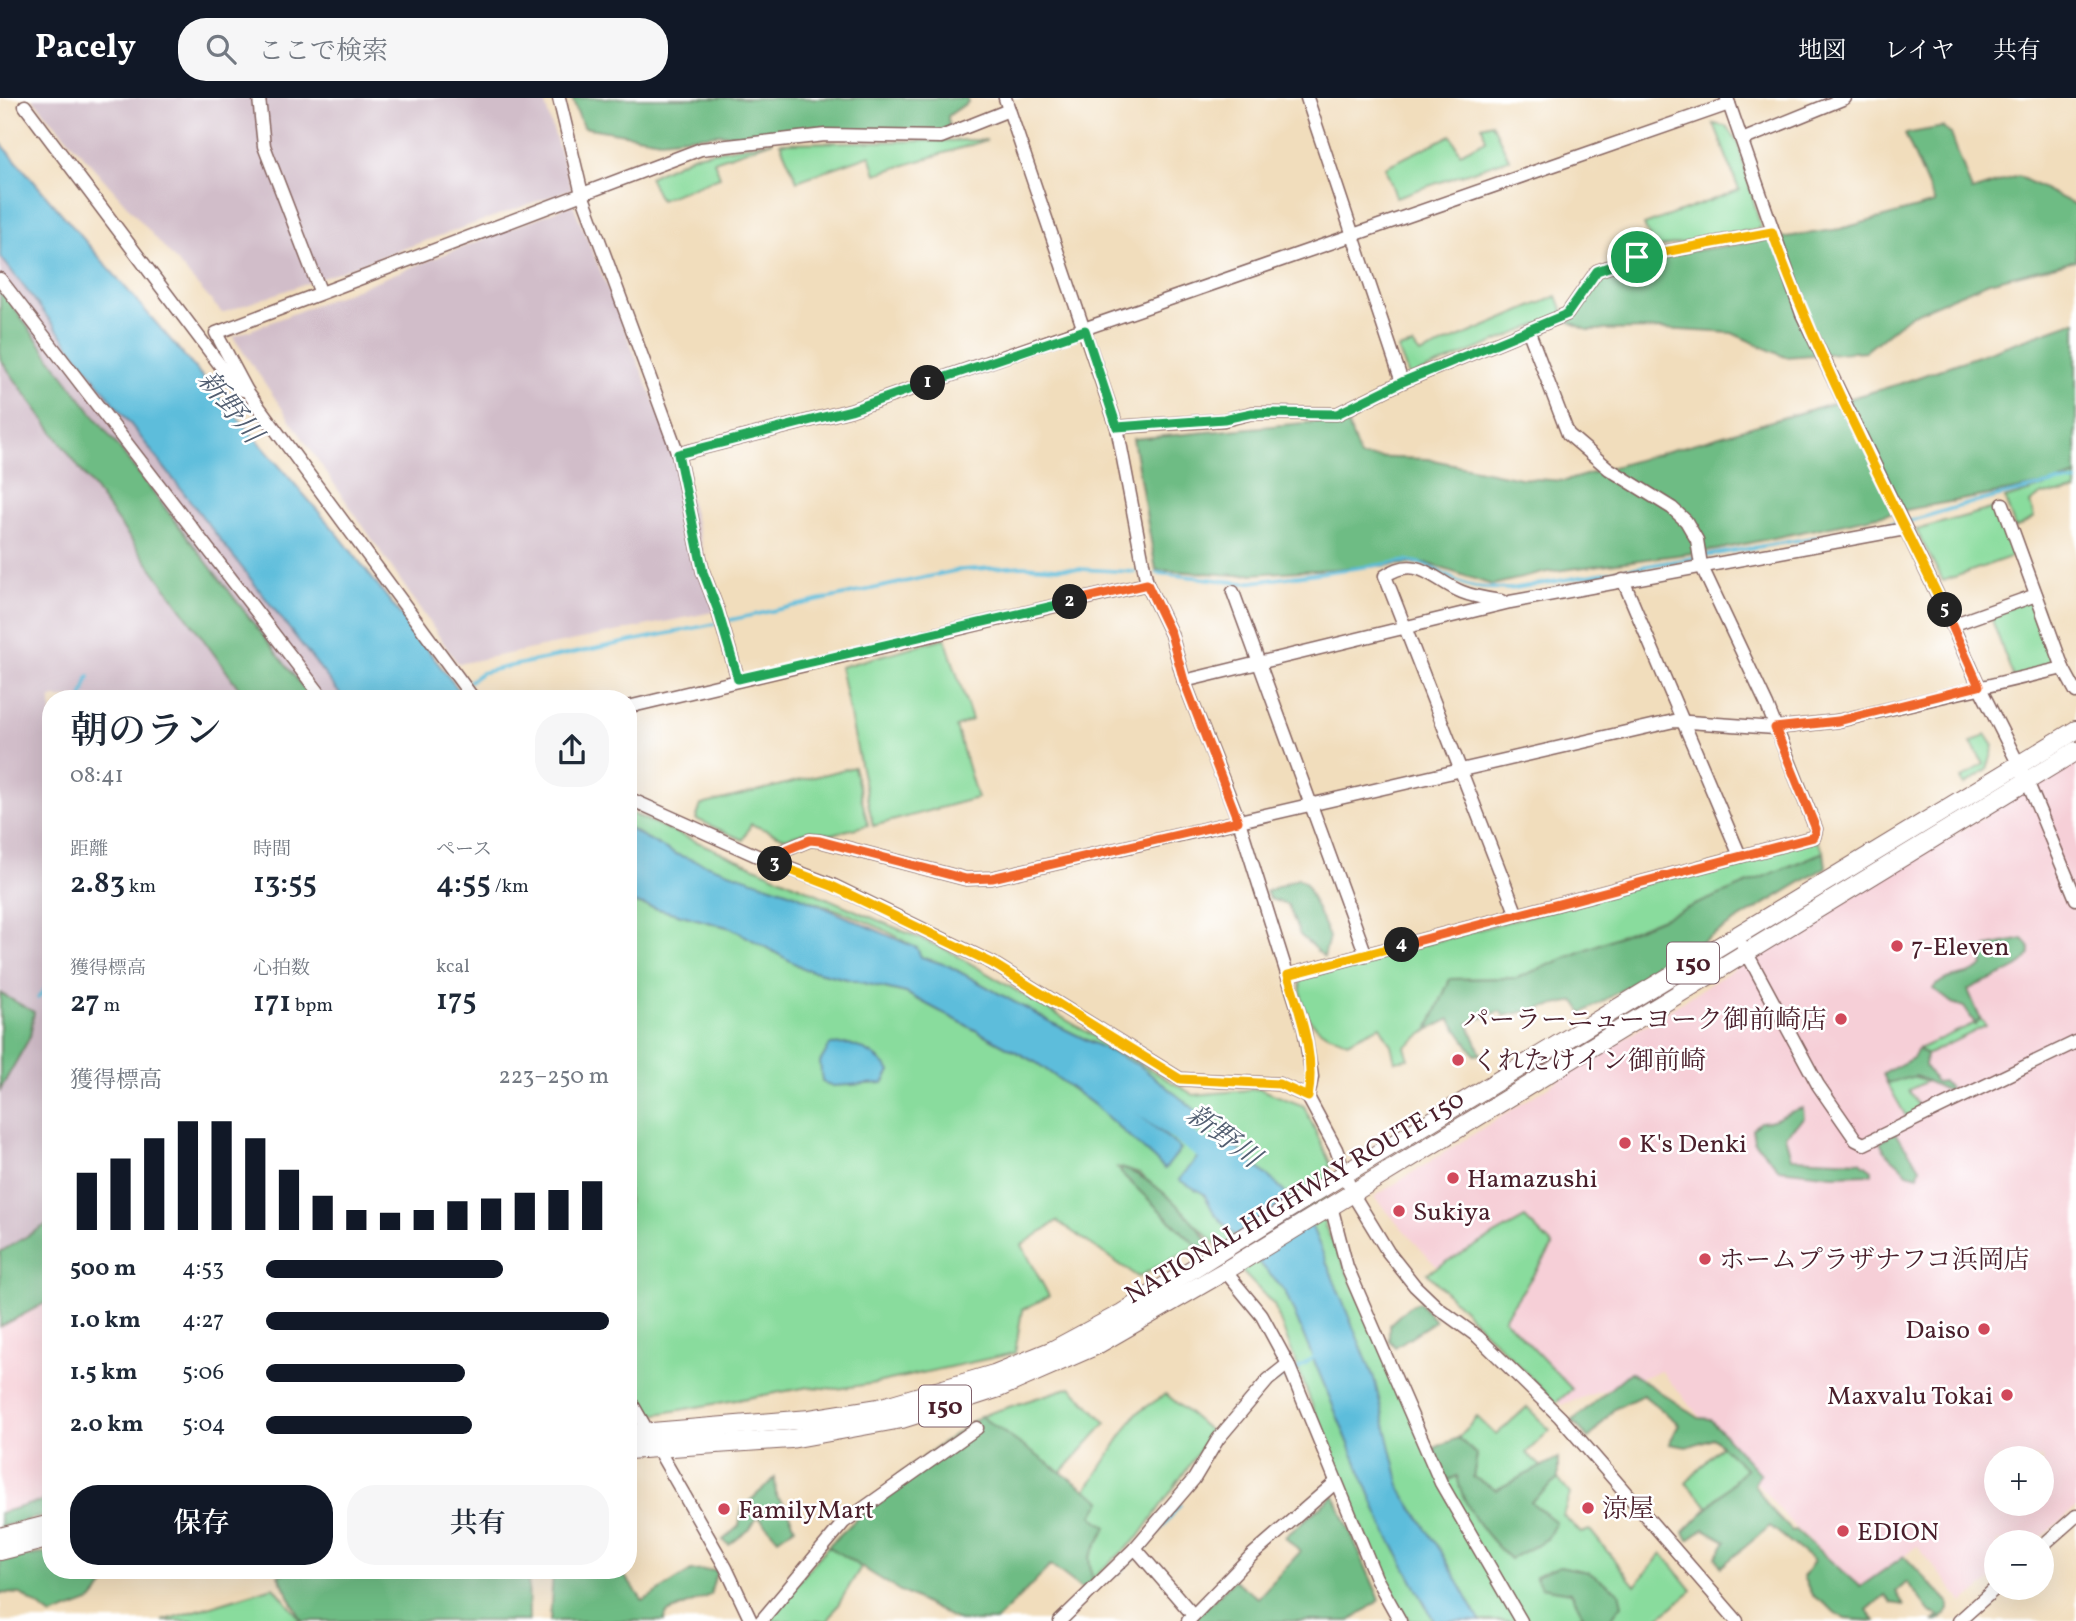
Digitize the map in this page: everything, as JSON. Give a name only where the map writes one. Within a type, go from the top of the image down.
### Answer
[{"type":"highway","name":"NATIONAL HIGHWAY ROUTE 150","points":[[644,1438],[791,1439],[866,1426],[945,1406],[999,1388],[1095,1346],[1229,1268],[1746,953],[2023,773],[2076,730]]},
{"type":"highway","name":"NATIONAL HIGHWAY ROUTE 150","points":[[644,1438],[833,1416],[879,1408],[982,1378],[1086,1333],[1738,936],[2023,773],[2076,751]]},
{"type":"highway","points":[[0,1537],[42,1526]]},
{"type":"highway","points":[[0,1551],[42,1540]]},
{"type":"street","points":[[259,98],[264,146],[320,291]]},
{"type":"street","points":[[559,98],[582,194],[678,454],[703,572],[718,611],[738,679]]},
{"type":"street","points":[[1307,98],[1402,382]]},
{"type":"street","points":[[1742,140],[1845,98]]},
{"type":"street","points":[[678,454],[851,410],[1352,236],[1728,101],[1772,232],[1823,362],[2023,773],[2076,899]]},
{"type":"street","points":[[467,690],[247,391],[216,333],[320,291],[701,149],[825,135],[941,136],[1007,104],[1117,427],[1147,584],[1171,634],[1184,681],[1238,821],[1288,975],[1308,1050],[1312,1077],[1308,1097],[1346,1173],[1352,1192],[1388,1252],[1415,1286],[1438,1308],[1478,1337],[1560,1417],[1737,1621]]},
{"type":"street","points":[[25,106],[238,389],[247,391]]},
{"type":"street","points":[[1117,427],[1224,419],[1252,413],[1337,414],[1402,382],[1529,332],[1567,314],[1597,271],[1637,257],[1772,232]]},
{"type":"street","points":[[0,279],[317,690]]},
{"type":"street","points":[[1288,975],[1814,837],[1816,829],[1775,728],[1701,565],[1697,540],[1686,522],[1672,508],[1609,469],[1568,434],[1529,332]]},
{"type":"street","points":[[2003,504],[2063,668],[2076,692]]},
{"type":"street","points":[[1184,681],[1510,602],[1701,565],[1872,538],[1905,529]]},
{"type":"street","points":[[1510,602],[1460,592],[1423,568],[1394,570],[1385,576],[1517,915]]},
{"type":"street","points":[[1623,580],[1740,856]]},
{"type":"street","points":[[637,705],[1147,584]]},
{"type":"street","points":[[1233,592],[1366,955]]},
{"type":"street","points":[[1952,625],[2036,596]]},
{"type":"street","points":[[764,859],[810,840],[958,877],[992,878],[1674,721],[1775,728],[1838,721],[2063,668]]},
{"type":"street","points":[[637,802],[832,886],[992,963],[1180,1079],[1279,1084],[1308,1097]]},
{"type":"street","points":[[1738,936],[1818,1085],[1856,1140],[1864,1144],[2076,1042]]},
{"type":"street","points":[[1326,1209],[1346,1267],[1441,1483],[1521,1621]]},
{"type":"street","points":[[1229,1268],[1262,1316],[1287,1364],[1376,1578],[1400,1621]]},
{"type":"street","points":[[1060,1621],[1135,1548],[1194,1479],[1218,1439],[1268,1380],[1287,1364]]},
{"type":"street","points":[[637,1420],[644,1438],[726,1568],[751,1621]]},
{"type":"street","points":[[761,1621],[844,1522],[977,1428]]},
{"type":"street","points":[[1135,1548],[1191,1618],[1251,1556],[1336,1482]]},
{"type":"street","points":[[2054,1535],[2076,1516]]},
{"type":"street","points":[[1959,1621],[1984,1599]]},
{"type":"shaded area","points":[[32,98],[543,98],[572,189],[222,313]]},
{"type":"shaded area","points":[[573,204],[683,471],[718,611],[458,664],[233,337]]},
{"type":"shaded area","points":[[0,256],[337,690],[42,690],[42,1227],[0,1252]]},
{"type":"shaded area","points":[[2076,760],[2076,1508],[2050,1530],[1984,1530],[1984,1586],[1963,1603],[1917,1546],[1860,1587],[1793,1525],[1661,1371],[1561,1405],[1374,1197],[1734,969]]},
{"type":"shaded area","points":[[42,1305],[42,1501],[0,1513],[0,1327]]},
{"type":"green space","points":[[572,98],[967,98],[968,102],[948,116],[949,128],[925,136],[719,134],[660,140],[583,127]]},
{"type":"green space","points":[[1492,123],[1509,159],[1396,197],[1385,167],[1451,135],[1460,153],[1486,140],[1482,126]]},
{"type":"green space","points":[[1714,124],[1728,127],[1738,143],[1761,228],[1654,248],[1644,225],[1739,190]]},
{"type":"green space","points":[[1943,127],[1951,134],[1972,191],[2018,176],[2076,205],[2076,260],[1989,282],[1910,315],[1866,351],[1785,357],[1732,333],[1663,329],[1587,330],[1563,319],[1607,268],[1672,254],[1840,229],[1935,203],[1905,134]]},
{"type":"green space","points":[[987,140],[876,174],[870,155],[797,181],[780,143]]},
{"type":"green space","points":[[773,141],[714,161],[720,177],[660,200],[649,177],[695,155]]},
{"type":"green space","points":[[0,288],[53,362],[305,690],[240,690],[0,359]]},
{"type":"green space","points":[[1557,296],[1564,314],[1409,377],[1398,349],[1413,345],[1420,354]]},
{"type":"green space","points":[[2076,321],[2076,476],[2055,483],[1916,508],[1716,550],[1547,572],[1492,585],[1426,563],[1236,575],[1156,570],[1133,439],[1346,419],[1360,457],[1428,459],[1520,478],[1565,481],[1899,384]]},
{"type":"green space","points":[[2076,477],[2076,491],[2041,495],[2030,503],[2034,518],[2015,528],[2005,499]]},
{"type":"green space","points":[[1998,507],[2016,555],[1943,581],[1916,530]]},
{"type":"green space","points":[[2037,599],[2060,662],[2014,679],[1989,612]]},
{"type":"green space","points":[[945,638],[972,720],[956,727],[977,798],[873,826],[840,667]]},
{"type":"green space","points":[[1986,734],[1994,746],[1987,770],[1964,785],[1961,779],[1984,764],[1971,743]]},
{"type":"green space","points":[[854,767],[868,825],[832,834],[809,831],[785,838],[751,824],[743,840],[696,819],[701,805]]},
{"type":"green space","points":[[637,816],[949,951],[1194,1095],[1260,1089],[1304,1106],[1330,1163],[1325,1226],[1447,1481],[1457,1476],[1471,1511],[1492,1541],[1510,1559],[1530,1502],[1558,1479],[1570,1494],[1563,1515],[1581,1533],[1590,1530],[1635,1586],[1662,1553],[1692,1590],[1655,1621],[1410,1621],[1392,1595],[1336,1468],[1274,1305],[1205,1233],[1140,1174],[1116,1167],[1197,1246],[1138,1277],[1057,1221],[1022,1245],[1049,1296],[1022,1310],[1015,1353],[876,1383],[837,1389],[809,1387],[652,1415],[637,1392],[637,903],[731,928],[805,969],[906,993],[1037,1063],[1093,1104],[1125,1104],[1200,1131],[1140,1066],[1054,1024],[949,966],[921,957],[908,943],[882,929],[669,851],[637,833]]},
{"type":"green space","points":[[1814,837],[1824,852],[1517,978],[1450,979],[1428,1030],[1405,1047],[1409,1059],[1395,1061],[1391,1045],[1380,1026],[1347,1042],[1318,1028],[1305,1010],[1300,979]]},
{"type":"green space","points":[[1824,852],[1826,867],[1583,1013],[1575,1001],[1504,1016],[1500,1011],[1468,1023],[1481,1054],[1475,1055],[1450,1019],[1428,1030],[1450,979],[1517,978]]},
{"type":"green space","points":[[1298,878],[1306,884],[1329,937],[1324,957],[1300,935],[1288,905],[1270,899],[1266,892]]},
{"type":"green space","points":[[2023,939],[2030,948],[2029,956],[2022,964],[1968,990],[1980,1018],[1976,1025],[1964,1007],[1952,1003],[1934,989],[1944,980],[1977,970],[1983,965],[1981,953],[1989,946]]},
{"type":"green space","points":[[0,993],[34,1012],[30,1037],[0,1090]]},
{"type":"green space","points":[[1980,1018],[1986,1026],[1926,1055],[1918,1049],[1976,1025]]},
{"type":"green space","points":[[1918,1049],[1926,1055],[1925,1066],[1936,1082],[1943,1081],[1949,1088],[1948,1091],[1916,1076],[1887,1083],[1883,1074],[1913,1058]]},
{"type":"green space","points":[[1909,1075],[1927,1081],[1909,1090],[1921,1111],[1907,1118],[1887,1083]]},
{"type":"green space","points":[[1803,1108],[1804,1118],[1785,1135],[1791,1158],[1860,1161],[1872,1170],[1872,1174],[1833,1175],[1779,1169],[1754,1141],[1752,1129],[1760,1122]]},
{"type":"green space","points":[[1894,1132],[1920,1167],[1918,1176],[1907,1173],[1882,1146],[1880,1142]]},
{"type":"green space","points":[[1121,1168],[1146,1180],[1169,1198],[1191,1219],[1208,1241],[1206,1248],[1197,1246],[1121,1173]]},
{"type":"green space","points":[[1525,1218],[1553,1246],[1504,1318],[1572,1389],[1556,1403],[1427,1273]]},
{"type":"green space","points":[[42,1227],[42,1305],[0,1327],[0,1252]]},
{"type":"green space","points":[[1419,1302],[1435,1321],[1395,1347],[1389,1340],[1389,1325],[1408,1307]]},
{"type":"green space","points":[[1630,1372],[1699,1418],[1710,1419],[1760,1474],[1754,1484],[1769,1507],[1792,1531],[1796,1530],[1860,1587],[1904,1556],[1949,1603],[1949,1610],[1938,1621],[1934,1621],[1939,1616],[1930,1612],[1907,1582],[1896,1592],[1904,1605],[1892,1603],[1885,1595],[1867,1610],[1875,1621],[1845,1619],[1812,1595],[1803,1577],[1814,1561],[1770,1526],[1721,1567],[1716,1557],[1726,1541],[1704,1529],[1688,1540],[1684,1532],[1746,1469],[1713,1438],[1687,1447],[1669,1444],[1679,1424],[1643,1395],[1614,1409],[1589,1438],[1572,1421]]},
{"type":"green space","points":[[1071,1387],[1106,1423],[1061,1473],[980,1416]]},
{"type":"green space","points":[[1166,1394],[1212,1433],[1139,1537],[1092,1579],[1089,1558],[1107,1527],[1091,1516],[1086,1490],[1136,1414]]},
{"type":"green space","points":[[1527,1407],[1550,1430],[1526,1453],[1542,1467],[1496,1490],[1473,1477],[1477,1455],[1458,1438],[1477,1417],[1496,1435]]},
{"type":"green space","points":[[980,1416],[1102,1501],[1092,1516],[1107,1527],[1089,1558],[1092,1579],[1084,1590],[1051,1565],[996,1621],[959,1621],[900,1591],[828,1546],[888,1489],[899,1475]]},
{"type":"green space","points":[[1458,1438],[1477,1455],[1473,1477],[1496,1490],[1558,1458],[1558,1479],[1531,1502],[1556,1522],[1547,1539],[1510,1559],[1493,1541],[1477,1522],[1465,1500],[1457,1476],[1446,1481],[1434,1448]]},
{"type":"green space","points":[[1723,1444],[1746,1469],[1708,1507],[1686,1483]]},
{"type":"green space","points":[[775,1478],[776,1496],[785,1505],[795,1527],[778,1539],[758,1516],[750,1529],[729,1545],[723,1540],[739,1526],[742,1508]]},
{"type":"green space","points":[[1334,1495],[1380,1600],[1350,1621],[1192,1621],[1234,1580],[1258,1598],[1300,1552],[1285,1537]]},
{"type":"green space","points":[[42,1501],[42,1516],[0,1527],[0,1513]]},
{"type":"green space","points":[[828,1546],[861,1567],[828,1621],[766,1621]]},
{"type":"green space","points":[[42,1554],[42,1579],[110,1579],[92,1601],[52,1616],[21,1594],[0,1593],[0,1561]]},
{"type":"green space","points":[[1560,1566],[1588,1572],[1619,1592],[1622,1605],[1609,1621],[1570,1621],[1583,1615],[1571,1592],[1541,1587],[1535,1576]]},
{"type":"green space","points":[[717,1570],[710,1595],[667,1613],[664,1621],[550,1621],[552,1579],[627,1579],[643,1601],[691,1571]]},
{"type":"green space","points":[[280,1579],[528,1579],[529,1621],[302,1621]]},
{"type":"green space","points":[[273,1587],[302,1621],[162,1621]]},
{"type":"water","points":[[0,142],[337,533],[459,690],[337,690],[0,256]]},
{"type":"water","points":[[637,833],[675,854],[792,893],[917,948],[921,957],[949,966],[1054,1024],[1140,1066],[1207,1119],[1200,1131],[1128,1105],[1181,1149],[1165,1169],[1093,1104],[1037,1063],[906,993],[805,969],[731,928],[637,903]]},
{"type":"water","points":[[849,1044],[872,1054],[886,1066],[890,1071],[883,1083],[833,1086],[822,1082],[820,1062],[830,1045]]},
{"type":"water","points":[[1221,1128],[1247,1158],[1278,1185],[1310,1222],[1374,1378],[1401,1490],[1441,1551],[1480,1621],[1434,1621],[1384,1528],[1285,1291],[1214,1213],[1204,1194],[1179,1180]]},
{"type":"waterway","points":[[1157,573],[1245,583],[1408,561],[1425,565],[1471,586],[1510,589],[1910,521],[2055,483],[2076,482]]},
{"type":"waterway","points":[[730,620],[959,570],[1023,566],[1135,572]]},
{"type":"waterway","points":[[470,681],[481,673],[506,667],[714,624]]},
{"type":"waterway","points":[[85,690],[89,676]]},
{"type":"waterway","points":[[38,998],[42,993]]},
{"type":"waterway","name":"新野川","points":[[1134,1100],[1224,1165]]},
{"type":"waterway","points":[[1295,1371],[1314,1357]]},
{"type":"waterway","points":[[1273,1383],[1288,1375]]},
{"type":"waterway","points":[[1143,1551],[1180,1505]]},
{"type":"waterway","points":[[1117,1574],[1137,1556]]},
{"type":"place","name":"7-Eleven","points":[[1897,946]]},
{"type":"place","name":"パーラーニューヨーク御前崎店","points":[[1841,1019]]},
{"type":"place","name":"くれたけイン御前崎","points":[[1458,1060]]},
{"type":"place","name":"K's Denki","points":[[1625,1143]]},
{"type":"place","name":"Hamazushi","points":[[1453,1178]]},
{"type":"place","name":"Sukiya","points":[[1399,1211]]},
{"type":"place","name":"ホームプラザナフコ浜岡店","points":[[1705,1259]]},
{"type":"place","name":"Daiso","points":[[1984,1329]]},
{"type":"place","name":"Maxvalu Tokai","points":[[2007,1395]]},
{"type":"place","name":"涼屋","points":[[1588,1508]]},
{"type":"place","name":"FamilyMart","points":[[724,1509]]},
{"type":"place","name":"EDION","points":[[1843,1531]]},
{"type":"route","points":[[1772,232],[1802,314],[1826,369],[1952,625],[1979,686],[1838,721],[1775,728],[1816,829],[1814,837],[1288,975],[1308,1050],[1312,1077],[1308,1097],[1279,1084],[1180,1079],[992,963],[832,886],[764,859],[810,840],[966,879],[992,878],[1238,821],[1184,681],[1171,634],[1147,584],[738,679],[724,629],[703,572],[678,454],[851,410],[1085,330],[1117,427],[1224,419],[1252,413],[1337,414],[1402,382],[1529,332],[1567,314],[1597,271],[1637,257],[1772,232]]}]
